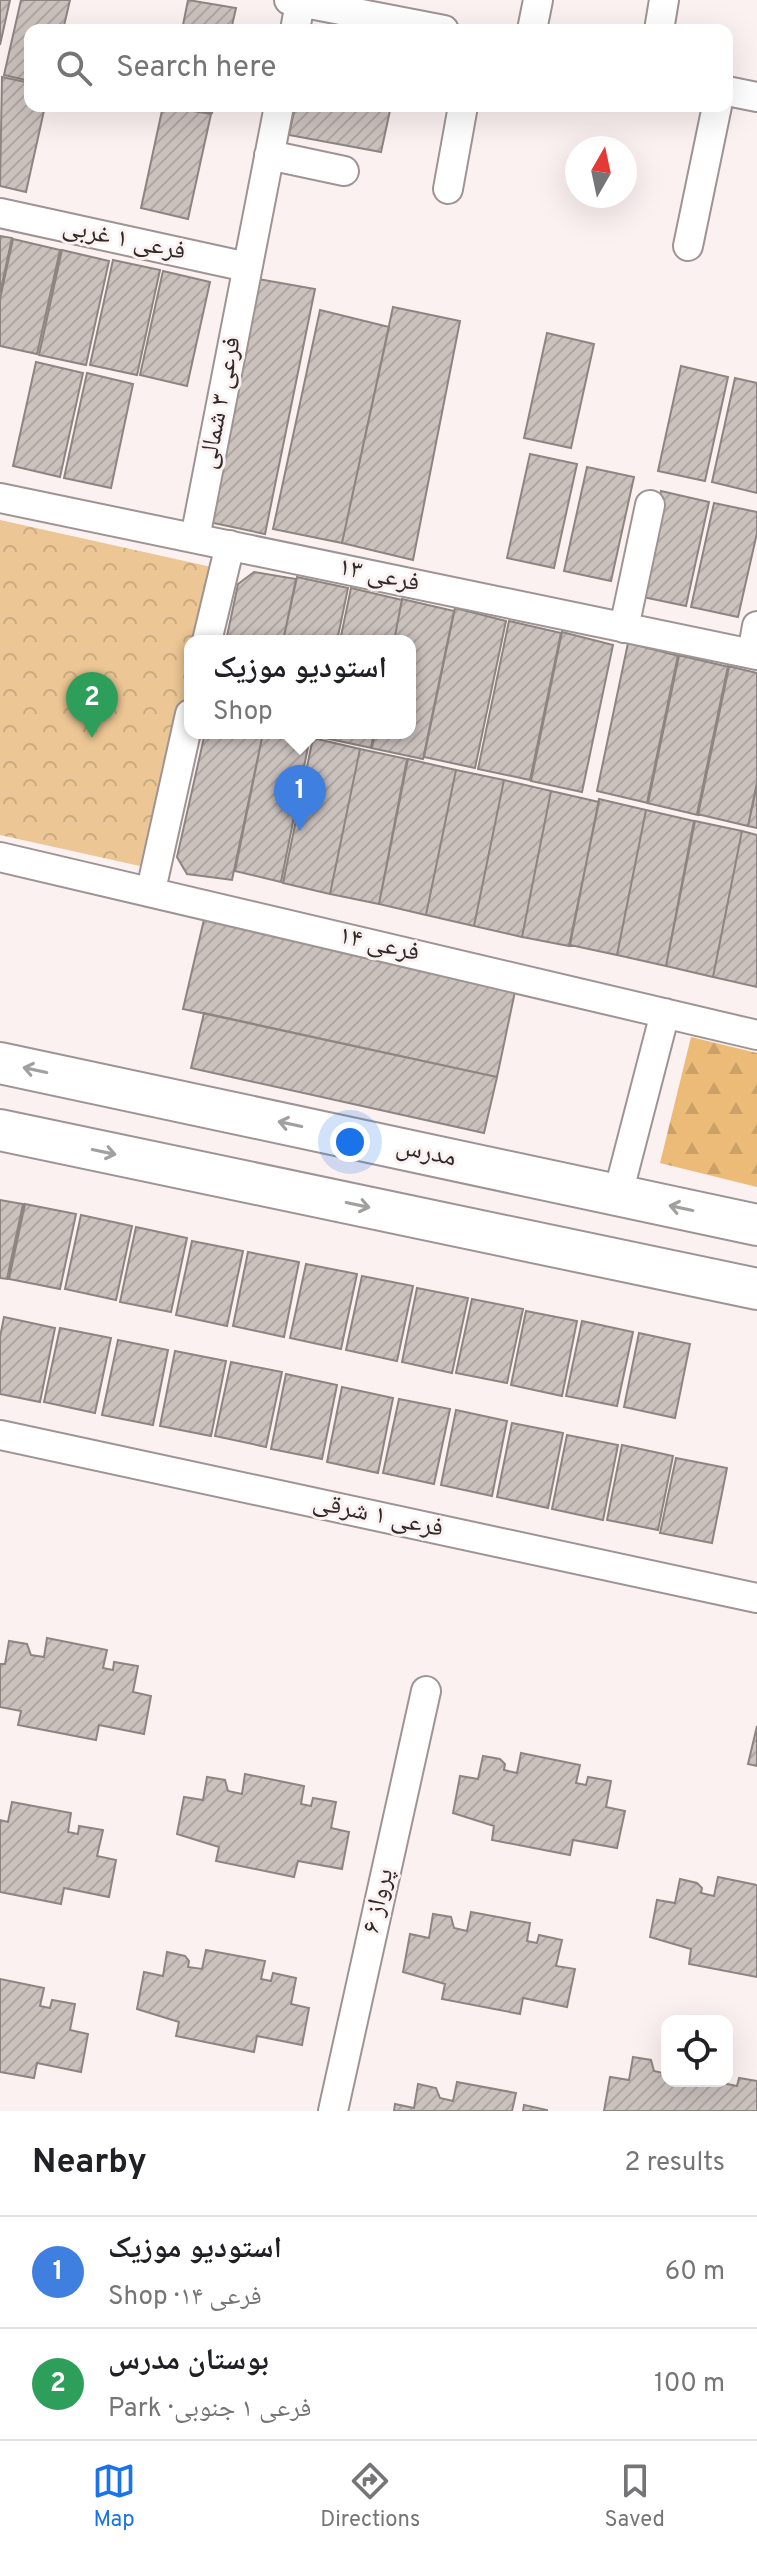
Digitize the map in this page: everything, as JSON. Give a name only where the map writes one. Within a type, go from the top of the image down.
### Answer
[{"type":"main road","name":"مدرس","points":[[0,1063],[757,1225]]},
{"type":"main road","points":[[0,1130],[757,1289]]},
{"type":"street","points":[[533,24],[538,0]]},
{"type":"street","points":[[660,24],[664,0]]},
{"type":"street","points":[[295,11],[413,11],[434,24]]},
{"type":"street","points":[[733,92],[757,97]]},
{"type":"street","name":"فرعی ۳ شمالی","points":[[195,538],[278,112]]},
{"type":"street","points":[[448,189],[462,112]]},
{"type":"street","points":[[688,246],[716,112]]},
{"type":"street","points":[[269,155],[344,171]]},
{"type":"street","name":"فرعی ۱ غربی","points":[[0,213],[247,267]]},
{"type":"street","name":"فرعی ۱۳","points":[[0,498],[754,655]]},
{"type":"street","points":[[624,628],[650,505]]},
{"type":"street","points":[[208,635],[230,545]]},
{"type":"street","points":[[754,655],[757,626]]},
{"type":"street","points":[[151,890],[184,739]]},
{"type":"street","name":"فرعی ۱۴","points":[[0,857],[151,890],[757,1035]]},
{"type":"street","points":[[618,1194],[665,1013]]},
{"type":"street","name":"فرعی ۱ شرقی","points":[[0,1435],[757,1598]]},
{"type":"street","name":"پرواز ۶","points":[[333,2111],[426,1691]]},
{"type":"green space","points":[[0,520],[225,570],[209,635],[184,635],[185,739],[158,870],[0,835]]},
{"type":"green space","points":[[691,1037],[757,1053],[757,1187],[660,1163]]},
{"type":"building","points":[[0,0],[10,0],[0,45]]},
{"type":"building","points":[[21,0],[70,0],[64,24],[24,24],[24,80],[4,75]]},
{"type":"building","points":[[188,0],[236,8],[232,24],[183,24]]},
{"type":"building","points":[[2,77],[24,82],[24,112],[44,112],[26,192],[0,186]]},
{"type":"building","points":[[162,112],[211,114],[188,219],[141,208]]},
{"type":"building","points":[[294,112],[390,112],[381,152],[289,135]]},
{"type":"building","points":[[0,236],[12,238],[0,293]]},
{"type":"building","points":[[13,239],[60,250],[37,354],[0,346],[0,299]]},
{"type":"building","points":[[62,250],[109,261],[86,365],[39,355]]},
{"type":"building","points":[[113,260],[160,270],[137,375],[90,365]]},
{"type":"building","points":[[163,271],[210,282],[187,386],[140,375]]},
{"type":"building","points":[[252,278],[315,289],[265,534],[204,521]]},
{"type":"building","points":[[393,307],[460,321],[413,560],[342,543]]},
{"type":"building","points":[[320,310],[389,327],[342,543],[273,529]]},
{"type":"building","points":[[547,333],[594,344],[571,448],[524,438]]},
{"type":"building","points":[[36,362],[83,373],[60,477],[13,466]]},
{"type":"building","points":[[681,366],[728,377],[705,481],[658,471]]},
{"type":"building","points":[[87,373],[133,384],[111,488],[64,478]]},
{"type":"building","points":[[735,378],[757,383],[757,493],[712,482]]},
{"type":"building","points":[[530,454],[577,464],[554,568],[507,558]]},
{"type":"building","points":[[587,467],[634,477],[611,581],[564,571]]},
{"type":"building","points":[[661,491],[709,502],[686,606],[638,596]]},
{"type":"building","points":[[714,503],[757,512],[757,533],[738,617],[691,607]]},
{"type":"building","points":[[254,572],[296,579],[284,635],[227,635],[238,584]]},
{"type":"building","points":[[297,577],[348,588],[338,635],[284,635]]},
{"type":"building","points":[[351,588],[402,600],[395,635],[341,635]]},
{"type":"building","points":[[402,599],[454,611],[423,759],[371,748],[373,739],[416,739],[416,635],[395,635]]},
{"type":"building","points":[[455,608],[506,621],[475,768],[424,757]]},
{"type":"building","points":[[509,621],[561,633],[530,780],[478,769]]},
{"type":"building","points":[[562,632],[613,645],[582,792],[531,781]]},
{"type":"building","points":[[628,643],[679,656],[648,803],[597,791]]},
{"type":"building","points":[[678,655],[729,667],[698,815],[647,803]]},
{"type":"building","points":[[728,666],[757,673],[757,782],[748,826],[697,814]]},
{"type":"building","points":[[204,739],[262,739],[232,880],[187,874],[177,857]]},
{"type":"building","points":[[262,739],[310,739],[281,882],[235,871]]},
{"type":"building","points":[[313,739],[360,749],[330,894],[283,883]]},
{"type":"building","points":[[329,739],[374,739],[372,748]]},
{"type":"building","points":[[360,749],[407,759],[379,904],[330,894]]},
{"type":"building","points":[[408,759],[456,770],[426,915],[379,904]]},
{"type":"building","points":[[456,770],[504,780],[474,926],[426,915]]},
{"type":"building","points":[[504,780],[551,791],[522,937],[474,926]]},
{"type":"building","points":[[757,785],[757,828],[748,826]]},
{"type":"building","points":[[551,791],[599,802],[569,946],[522,937]]},
{"type":"building","points":[[599,799],[646,810],[617,955],[570,945]]},
{"type":"building","points":[[646,810],[694,821],[666,966],[617,955]]},
{"type":"building","points":[[695,821],[742,831],[713,977],[666,966]]},
{"type":"building","points":[[742,831],[757,835],[757,987],[713,977]]},
{"type":"building","points":[[206,911],[517,982],[497,1077],[183,1009]]},
{"type":"building","points":[[204,1013],[497,1077],[484,1133],[191,1068]]},
{"type":"building","points":[[0,1200],[23,1204],[7,1279],[0,1278]]},
{"type":"building","points":[[25,1204],[76,1214],[60,1289],[9,1279]]},
{"type":"building","points":[[81,1215],[132,1226],[116,1300],[65,1289]]},
{"type":"building","points":[[136,1227],[187,1238],[171,1312],[120,1302]]},
{"type":"building","points":[[192,1241],[243,1251],[227,1326],[176,1315]]},
{"type":"building","points":[[248,1252],[299,1262],[284,1337],[233,1326]]},
{"type":"building","points":[[306,1264],[357,1274],[341,1349],[290,1338]]},
{"type":"building","points":[[362,1276],[413,1286],[397,1361],[346,1350]]},
{"type":"building","points":[[417,1288],[468,1298],[452,1373],[402,1362]]},
{"type":"building","points":[[472,1299],[523,1309],[507,1383],[456,1373]]},
{"type":"building","points":[[526,1311],[577,1321],[562,1396],[511,1385]]},
{"type":"building","points":[[4,1317],[55,1328],[40,1402],[0,1394],[0,1337]]},
{"type":"building","points":[[582,1321],[633,1332],[617,1406],[566,1396]]},
{"type":"building","points":[[60,1328],[111,1338],[95,1413],[44,1402]]},
{"type":"building","points":[[639,1333],[690,1344],[675,1418],[624,1407]]},
{"type":"building","points":[[118,1340],[168,1350],[153,1425],[102,1415]]},
{"type":"building","points":[[175,1351],[226,1361],[211,1436],[160,1426]]},
{"type":"building","points":[[231,1362],[282,1372],[266,1447],[215,1436]]},
{"type":"building","points":[[286,1374],[337,1385],[322,1459],[271,1449]]},
{"type":"building","points":[[342,1387],[393,1398],[378,1473],[327,1462]]},
{"type":"building","points":[[399,1399],[450,1409],[434,1484],[383,1473]]},
{"type":"building","points":[[456,1410],[507,1421],[492,1496],[441,1485]]},
{"type":"building","points":[[512,1423],[563,1433],[548,1508],[497,1497]]},
{"type":"building","points":[[567,1435],[618,1445],[603,1520],[552,1509]]},
{"type":"building","points":[[622,1445],[673,1456],[658,1530],[607,1520]]},
{"type":"building","points":[[676,1458],[727,1468],[712,1543],[660,1533]]},
{"type":"building","points":[[47,1638],[107,1650],[103,1668],[113,1670],[114,1662],[138,1666],[133,1692],[151,1696],[144,1734],[99,1725],[96,1740],[18,1725],[21,1711],[0,1707],[0,1664],[5,1664],[9,1641],[27,1644],[31,1655],[44,1657]]},
{"type":"building","points":[[757,1726],[757,1766],[748,1764]]},
{"type":"building","points":[[521,1753],[580,1765],[576,1783],[586,1785],[588,1777],[611,1781],[606,1807],[625,1811],[617,1848],[573,1840],[570,1855],[492,1840],[494,1826],[453,1813],[460,1776],[478,1779],[483,1756],[500,1759],[505,1764],[504,1770],[517,1773]]},
{"type":"building","points":[[245,1774],[304,1786],[301,1804],[311,1806],[313,1798],[336,1802],[331,1828],[349,1832],[342,1869],[298,1861],[294,1877],[216,1861],[219,1847],[177,1834],[184,1797],[203,1800],[207,1777],[225,1780],[228,1791],[242,1794]]},
{"type":"building","points":[[12,1802],[71,1813],[68,1832],[78,1834],[79,1826],[103,1830],[97,1856],[116,1860],[109,1897],[64,1888],[61,1904],[0,1892],[0,1820],[8,1822]]},
{"type":"building","points":[[718,1877],[757,1885],[757,1977],[689,1964],[691,1949],[650,1937],[657,1900],[675,1903],[680,1879],[697,1883],[702,1888],[701,1893],[714,1896]]},
{"type":"building","points":[[471,1912],[530,1923],[527,1941],[537,1943],[539,1935],[562,1940],[556,1966],[575,1969],[567,2007],[523,1998],[520,2014],[442,1999],[445,1984],[403,1972],[410,1934],[429,1938],[433,1914],[451,1917],[454,1928],[467,1931]]},
{"type":"building","points":[[206,1950],[265,1961],[261,1979],[271,1981],[273,1973],[296,1978],[291,2004],[309,2008],[302,2045],[257,2036],[254,2052],[176,2036],[179,2022],[137,2009],[144,1972],[163,1976],[167,1952],[185,1956],[189,1961],[188,1967],[202,1969]]},
{"type":"building","points":[[0,1979],[44,1988],[40,2006],[50,2008],[52,2000],[75,2004],[70,2030],[88,2034],[81,2072],[37,2063],[34,2078],[0,2072]]},
{"type":"building","points":[[633,2057],[651,2060],[654,2071],[661,2073],[661,2087],[733,2087],[737,2086],[739,2078],[757,2081],[757,2111],[604,2111],[610,2077],[629,2080]]},
{"type":"building","points":[[457,2082],[516,2093],[512,2111],[394,2111],[395,2104],[414,2108],[418,2084],[436,2088],[440,2098],[453,2101]]},
{"type":"building","points":[[524,2105],[547,2110],[547,2111],[523,2111]]},
{"type":"place","name":"بوستان مدرس","points":[[92,738]]},
{"type":"place","name":"استودیو موزیک","points":[[300,831]]}]
